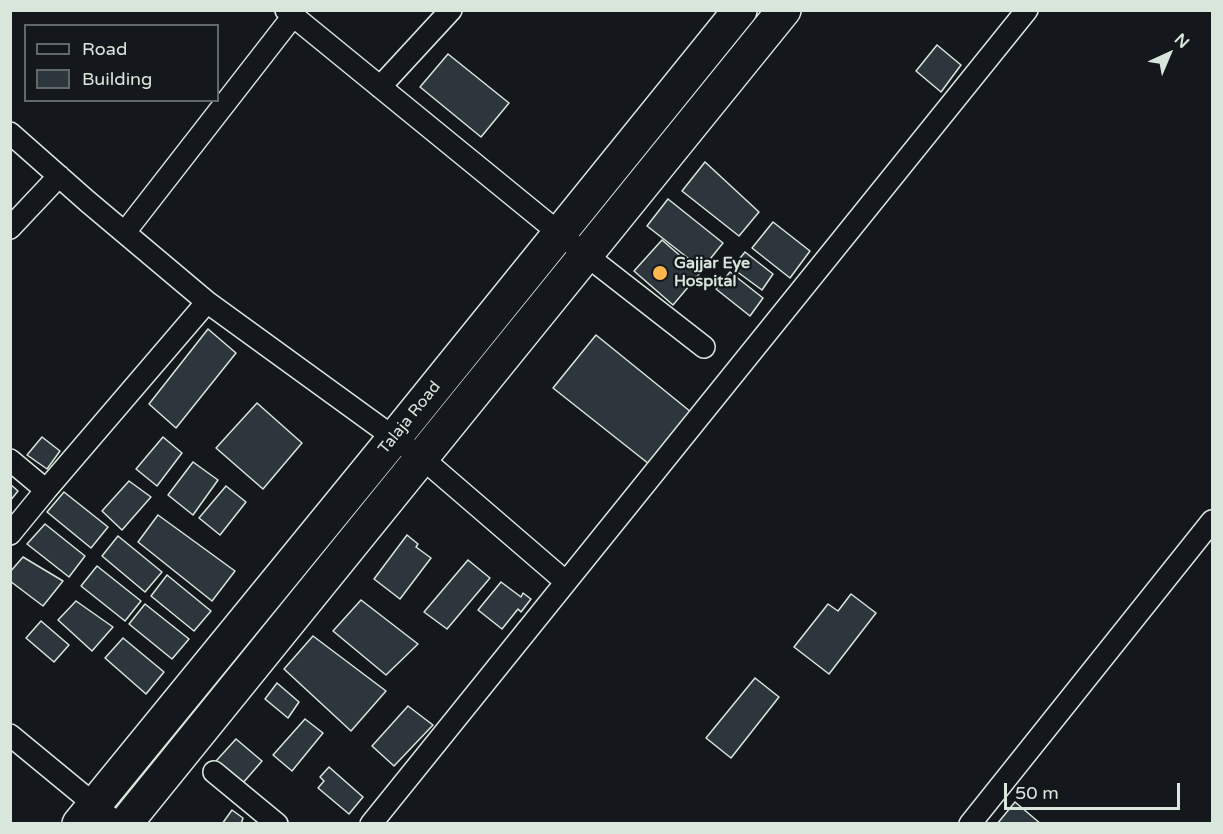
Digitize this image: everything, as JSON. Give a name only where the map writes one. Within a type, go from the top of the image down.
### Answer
[{"type":"main road","name":"Talaja Road","points":[[97,817],[395,437],[740,10]]},
{"type":"main road","name":"Talaja Road","points":[[125,824],[784,10]]},
{"type":"street","points":[[380,87],[451,10]]},
{"type":"street","points":[[371,824],[1027,10]]},
{"type":"street","points":[[125,232],[290,13],[586,255],[704,347]]},
{"type":"street","points":[[10,132],[207,302],[422,458],[566,582]]},
{"type":"street","points":[[10,228],[59,176]]},
{"type":"street","points":[[10,534],[207,302]]},
{"type":"street","points":[[10,460],[46,490]]},
{"type":"street","points":[[970,824],[1212,521]]},
{"type":"street","points":[[10,735],[97,817]]},
{"type":"street","points":[[214,772],[277,824]]},
{"type":"building","points":[[937,45],[961,65],[941,92],[916,71]]},
{"type":"building","points":[[448,54],[509,103],[481,137],[420,87]]},
{"type":"building","points":[[705,162],[759,212],[739,236],[682,191]]},
{"type":"building","points":[[668,199],[723,243],[702,269],[647,226]]},
{"type":"building","points":[[773,222],[810,251],[790,278],[752,248]]},
{"type":"building","points":[[662,240],[700,273],[673,305],[634,271]]},
{"type":"building","points":[[745,252],[773,274],[762,290],[732,268]]},
{"type":"building","points":[[730,272],[763,298],[750,316],[716,289]]},
{"type":"building","points":[[208,329],[236,353],[176,428],[149,404]]},
{"type":"building","points":[[596,335],[691,412],[649,464],[553,388]]},
{"type":"building","points":[[257,403],[302,443],[263,489],[216,448]]},
{"type":"building","points":[[42,437],[60,451],[47,469],[27,455]]},
{"type":"building","points":[[163,437],[182,453],[157,486],[136,469]]},
{"type":"building","points":[[193,462],[218,480],[193,515],[168,495]]},
{"type":"building","points":[[129,481],[151,497],[122,530],[102,511]]},
{"type":"building","points":[[10,484],[18,491],[10,501]]},
{"type":"building","points":[[226,486],[246,502],[220,535],[199,518]]},
{"type":"building","points":[[64,492],[108,527],[91,548],[47,512]]},
{"type":"building","points":[[158,515],[235,571],[212,601],[138,542]]},
{"type":"building","points":[[45,524],[85,556],[69,577],[27,544]]},
{"type":"building","points":[[407,535],[418,544],[416,547],[431,558],[400,599],[374,579]]},
{"type":"building","points":[[118,536],[162,572],[145,592],[102,556]]},
{"type":"building","points":[[23,557],[63,581],[43,606],[10,581],[10,572]]},
{"type":"building","points":[[468,560],[490,578],[447,629],[424,612]]},
{"type":"building","points":[[97,566],[141,601],[125,621],[81,586]]},
{"type":"building","points":[[167,575],[211,611],[194,631],[151,596]]},
{"type":"building","points":[[501,582],[521,597],[523,593],[531,599],[521,612],[518,609],[502,629],[478,610]]},
{"type":"building","points":[[851,594],[876,613],[829,674],[794,647],[828,604],[838,611]]},
{"type":"building","points":[[361,600],[418,644],[386,675],[333,631]]},
{"type":"building","points":[[76,601],[113,627],[92,651],[58,620]]},
{"type":"building","points":[[145,604],[189,639],[172,659],[129,624]]},
{"type":"building","points":[[41,621],[69,645],[54,662],[26,638]]},
{"type":"building","points":[[313,636],[386,691],[351,731],[284,669]]},
{"type":"building","points":[[123,638],[164,672],[146,694],[105,658]]},
{"type":"building","points":[[755,678],[779,697],[731,758],[706,738]]},
{"type":"building","points":[[277,683],[299,702],[288,718],[265,699]]},
{"type":"building","points":[[408,706],[433,725],[394,766],[372,746]]},
{"type":"building","points":[[305,719],[323,733],[292,771],[273,755]]},
{"type":"building","points":[[236,739],[262,761],[242,784],[216,761]]},
{"type":"building","points":[[329,767],[363,797],[349,814],[318,788],[324,781],[320,777]]},
{"type":"building","points":[[1015,802],[1041,824],[997,824]]},
{"type":"building","points":[[232,810],[243,818],[241,824],[222,824]]},
{"type":"place","name":"Gajjar Eye Hospital","points":[[660,273]]}]
